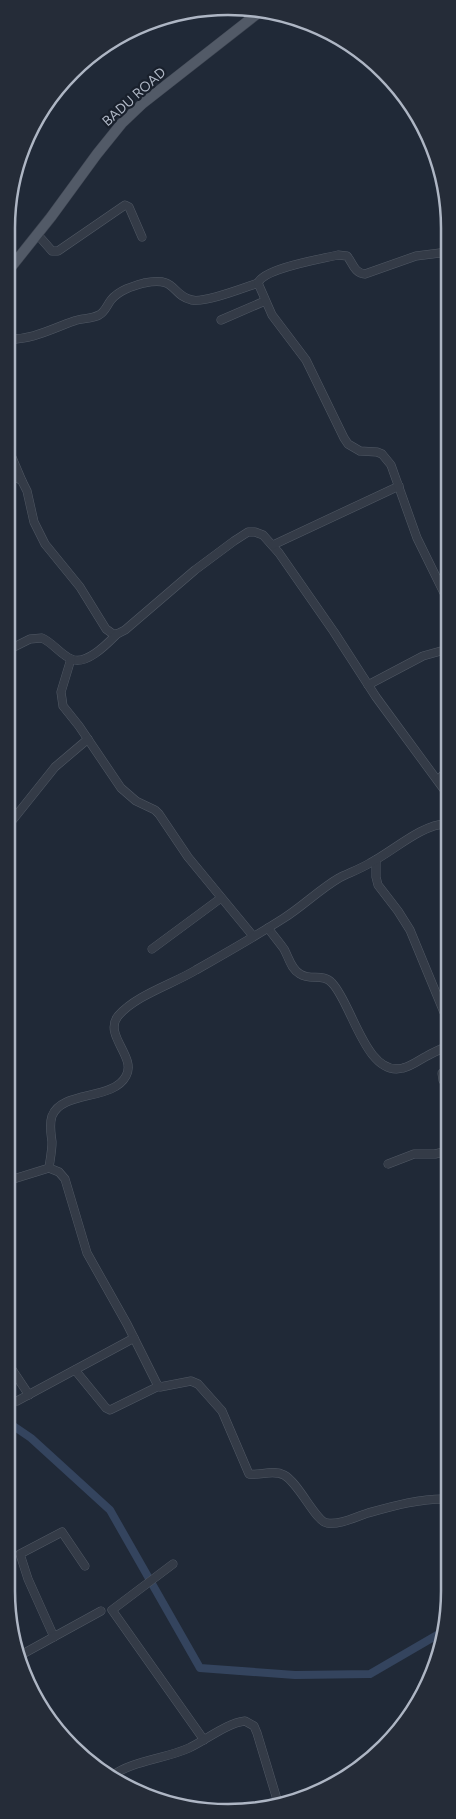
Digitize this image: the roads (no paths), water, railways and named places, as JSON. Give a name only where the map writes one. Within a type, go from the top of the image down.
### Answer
[{"type":"main road","name":"BADU ROAD","points":[[15,263],[122,123],[142,104],[254,17]]},
{"type":"street","points":[[38,235],[52,251],[58,251],[125,205],[128,207],[142,237]]},
{"type":"street","points":[[15,338],[32,337],[76,320],[97,316],[104,311],[117,294],[131,287],[146,283],[170,283],[186,297],[198,300],[258,283],[263,276],[283,268],[338,255],[347,256],[360,274],[365,274],[416,256],[441,253]]},
{"type":"street","points":[[258,283],[272,315],[306,360],[348,444],[360,451],[382,454],[391,465],[417,538],[441,587]]},
{"type":"street","points":[[221,320],[265,301]]},
{"type":"street","points":[[15,464],[27,491],[34,522],[45,544],[80,587],[106,629],[113,634],[117,634]]},
{"type":"street","points":[[15,476],[22,481]]},
{"type":"street","points":[[273,545],[399,486]]},
{"type":"street","points":[[15,646],[30,639],[42,638],[71,659],[83,659],[92,656],[195,570],[248,532],[255,532],[263,535],[273,545],[334,632],[368,685],[441,785]]},
{"type":"street","points":[[368,685],[423,656],[441,651]]},
{"type":"street","points":[[71,659],[63,685],[61,700],[67,712],[114,780],[129,796],[159,814],[188,857],[253,936]]},
{"type":"street","points":[[15,817],[55,767],[88,740]]},
{"type":"street","points":[[438,780],[441,777]]},
{"type":"street","points":[[49,1168],[52,1150],[50,1123],[54,1112],[68,1101],[98,1094],[112,1087],[127,1075],[128,1064],[114,1027],[117,1017],[144,997],[180,979],[268,928],[341,877],[376,860],[427,829],[441,825]]},
{"type":"street","points":[[376,860],[378,885],[410,930],[441,1005]]},
{"type":"street","points":[[152,949],[221,898]]},
{"type":"street","points":[[268,928],[283,948],[293,968],[299,974],[327,978],[332,983],[342,997],[369,1050],[384,1065],[393,1069],[403,1068],[441,1049]]},
{"type":"street","points":[[388,1164],[409,1155],[441,1153]]},
{"type":"street","points":[[15,1179],[49,1168],[59,1172],[65,1180],[87,1253],[160,1386]]},
{"type":"street","points":[[17,1401],[134,1338]]},
{"type":"street","points":[[75,1370],[106,1408],[110,1410],[160,1386],[190,1381],[198,1384],[222,1411],[248,1473],[283,1475],[303,1495],[320,1521],[326,1523],[342,1521],[412,1502],[441,1500]]},
{"type":"street","points":[[15,1374],[29,1395]]},
{"type":"street","points":[[54,1636],[28,1579],[20,1554],[62,1532],[85,1566]]},
{"type":"street","points":[[173,1564],[112,1610],[204,1740]]},
{"type":"street","points":[[24,1653],[101,1610]]},
{"type":"street","points":[[117,1773],[124,1768],[164,1758],[240,1721],[250,1722],[254,1726],[260,1740],[277,1798]]},
{"type":"waterway","points":[[15,1427],[31,1438],[110,1510],[200,1668],[295,1675],[370,1674],[436,1635]]}]
